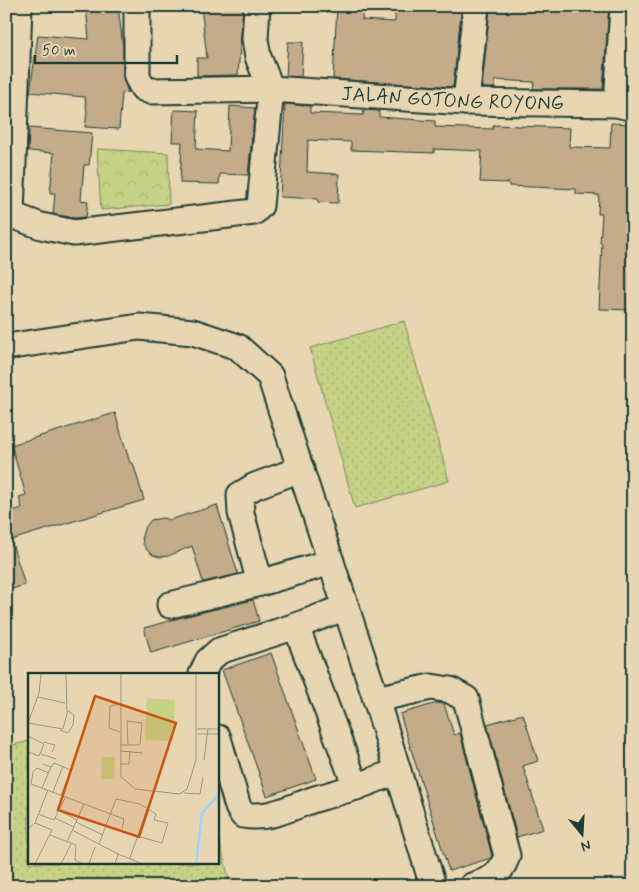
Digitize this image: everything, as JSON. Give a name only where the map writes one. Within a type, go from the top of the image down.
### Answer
[{"type":"street","points":[[19,6],[8,213],[21,220],[74,233],[254,212],[260,206],[271,89],[258,57],[255,39],[257,6]]},
{"type":"street","points":[[466,102],[476,6]]},
{"type":"street","points":[[622,6],[625,106]]},
{"type":"street","name":"JALAN GOTONG ROYONG","points":[[137,12],[138,78],[143,88],[150,91],[271,89],[466,102],[625,106]]},
{"type":"street","points":[[6,347],[139,327],[193,332],[238,347],[270,376],[376,699],[433,886]]},
{"type":"street","points":[[260,583],[241,513],[240,495],[255,486],[301,469]]},
{"type":"street","points":[[170,605],[260,583],[331,562]]},
{"type":"street","points":[[202,673],[208,661],[219,651],[296,626],[346,607]]},
{"type":"street","points":[[296,626],[356,787]]},
{"type":"street","points":[[376,699],[432,687],[450,690],[466,699],[508,856],[502,868],[492,879],[472,886]]},
{"type":"street","points":[[219,741],[238,806],[244,815],[255,817],[268,816],[398,771]]},
{"type":"green space","points":[[97,149],[168,153],[169,204],[101,210]]},
{"type":"green space","points":[[404,321],[449,481],[355,508],[310,348]]},
{"type":"green space","points":[[28,741],[28,864],[219,864],[219,840],[231,886],[15,886],[6,855],[6,747]]},
{"type":"building","points":[[86,6],[118,6],[123,47],[123,77],[128,92],[122,93],[119,129],[85,127],[87,112],[85,97],[30,92],[38,35],[89,39]]},
{"type":"building","points":[[201,6],[243,6],[238,75],[197,76],[197,58],[207,58]]},
{"type":"building","points":[[337,6],[363,6],[362,20],[395,22],[395,6],[462,6],[453,87],[333,79]]},
{"type":"building","points":[[490,6],[609,6],[603,89],[533,89],[534,82],[495,80],[495,88],[482,88]]},
{"type":"building","points":[[288,42],[303,42],[301,77],[286,76]]},
{"type":"building","points":[[285,104],[310,106],[310,113],[363,115],[364,110],[379,111],[379,117],[435,121],[435,127],[493,129],[493,125],[570,128],[569,147],[610,148],[611,123],[633,124],[632,310],[599,309],[602,214],[598,214],[599,195],[576,194],[576,189],[509,186],[509,183],[480,182],[482,151],[434,149],[434,153],[351,150],[351,142],[308,140],[307,172],[339,174],[338,203],[318,202],[318,199],[280,197]]},
{"type":"building","points":[[230,106],[255,108],[248,175],[220,174],[219,184],[180,183],[182,142],[172,142],[174,110],[198,111],[196,149],[228,151]]},
{"type":"building","points":[[29,128],[92,133],[89,165],[84,165],[81,200],[88,201],[86,217],[75,218],[53,214],[55,193],[50,193],[54,153],[28,151]]},
{"type":"building","points":[[115,413],[130,463],[133,463],[144,500],[11,540],[25,585],[6,591],[6,513],[22,508],[19,497],[26,495],[11,445]]},
{"type":"building","points":[[217,505],[238,574],[203,582],[192,546],[168,556],[160,557],[153,555],[143,544],[142,536],[144,529],[151,520],[163,518],[169,520]]},
{"type":"building","points":[[253,600],[259,621],[151,653],[144,628]]},
{"type":"building","points":[[271,653],[316,779],[267,796],[222,670]]},
{"type":"building","points":[[437,703],[444,704],[454,735],[460,733],[492,856],[491,858],[449,871],[400,714]]},
{"type":"building","points":[[523,714],[538,761],[523,766],[543,829],[517,837],[487,724]]}]
